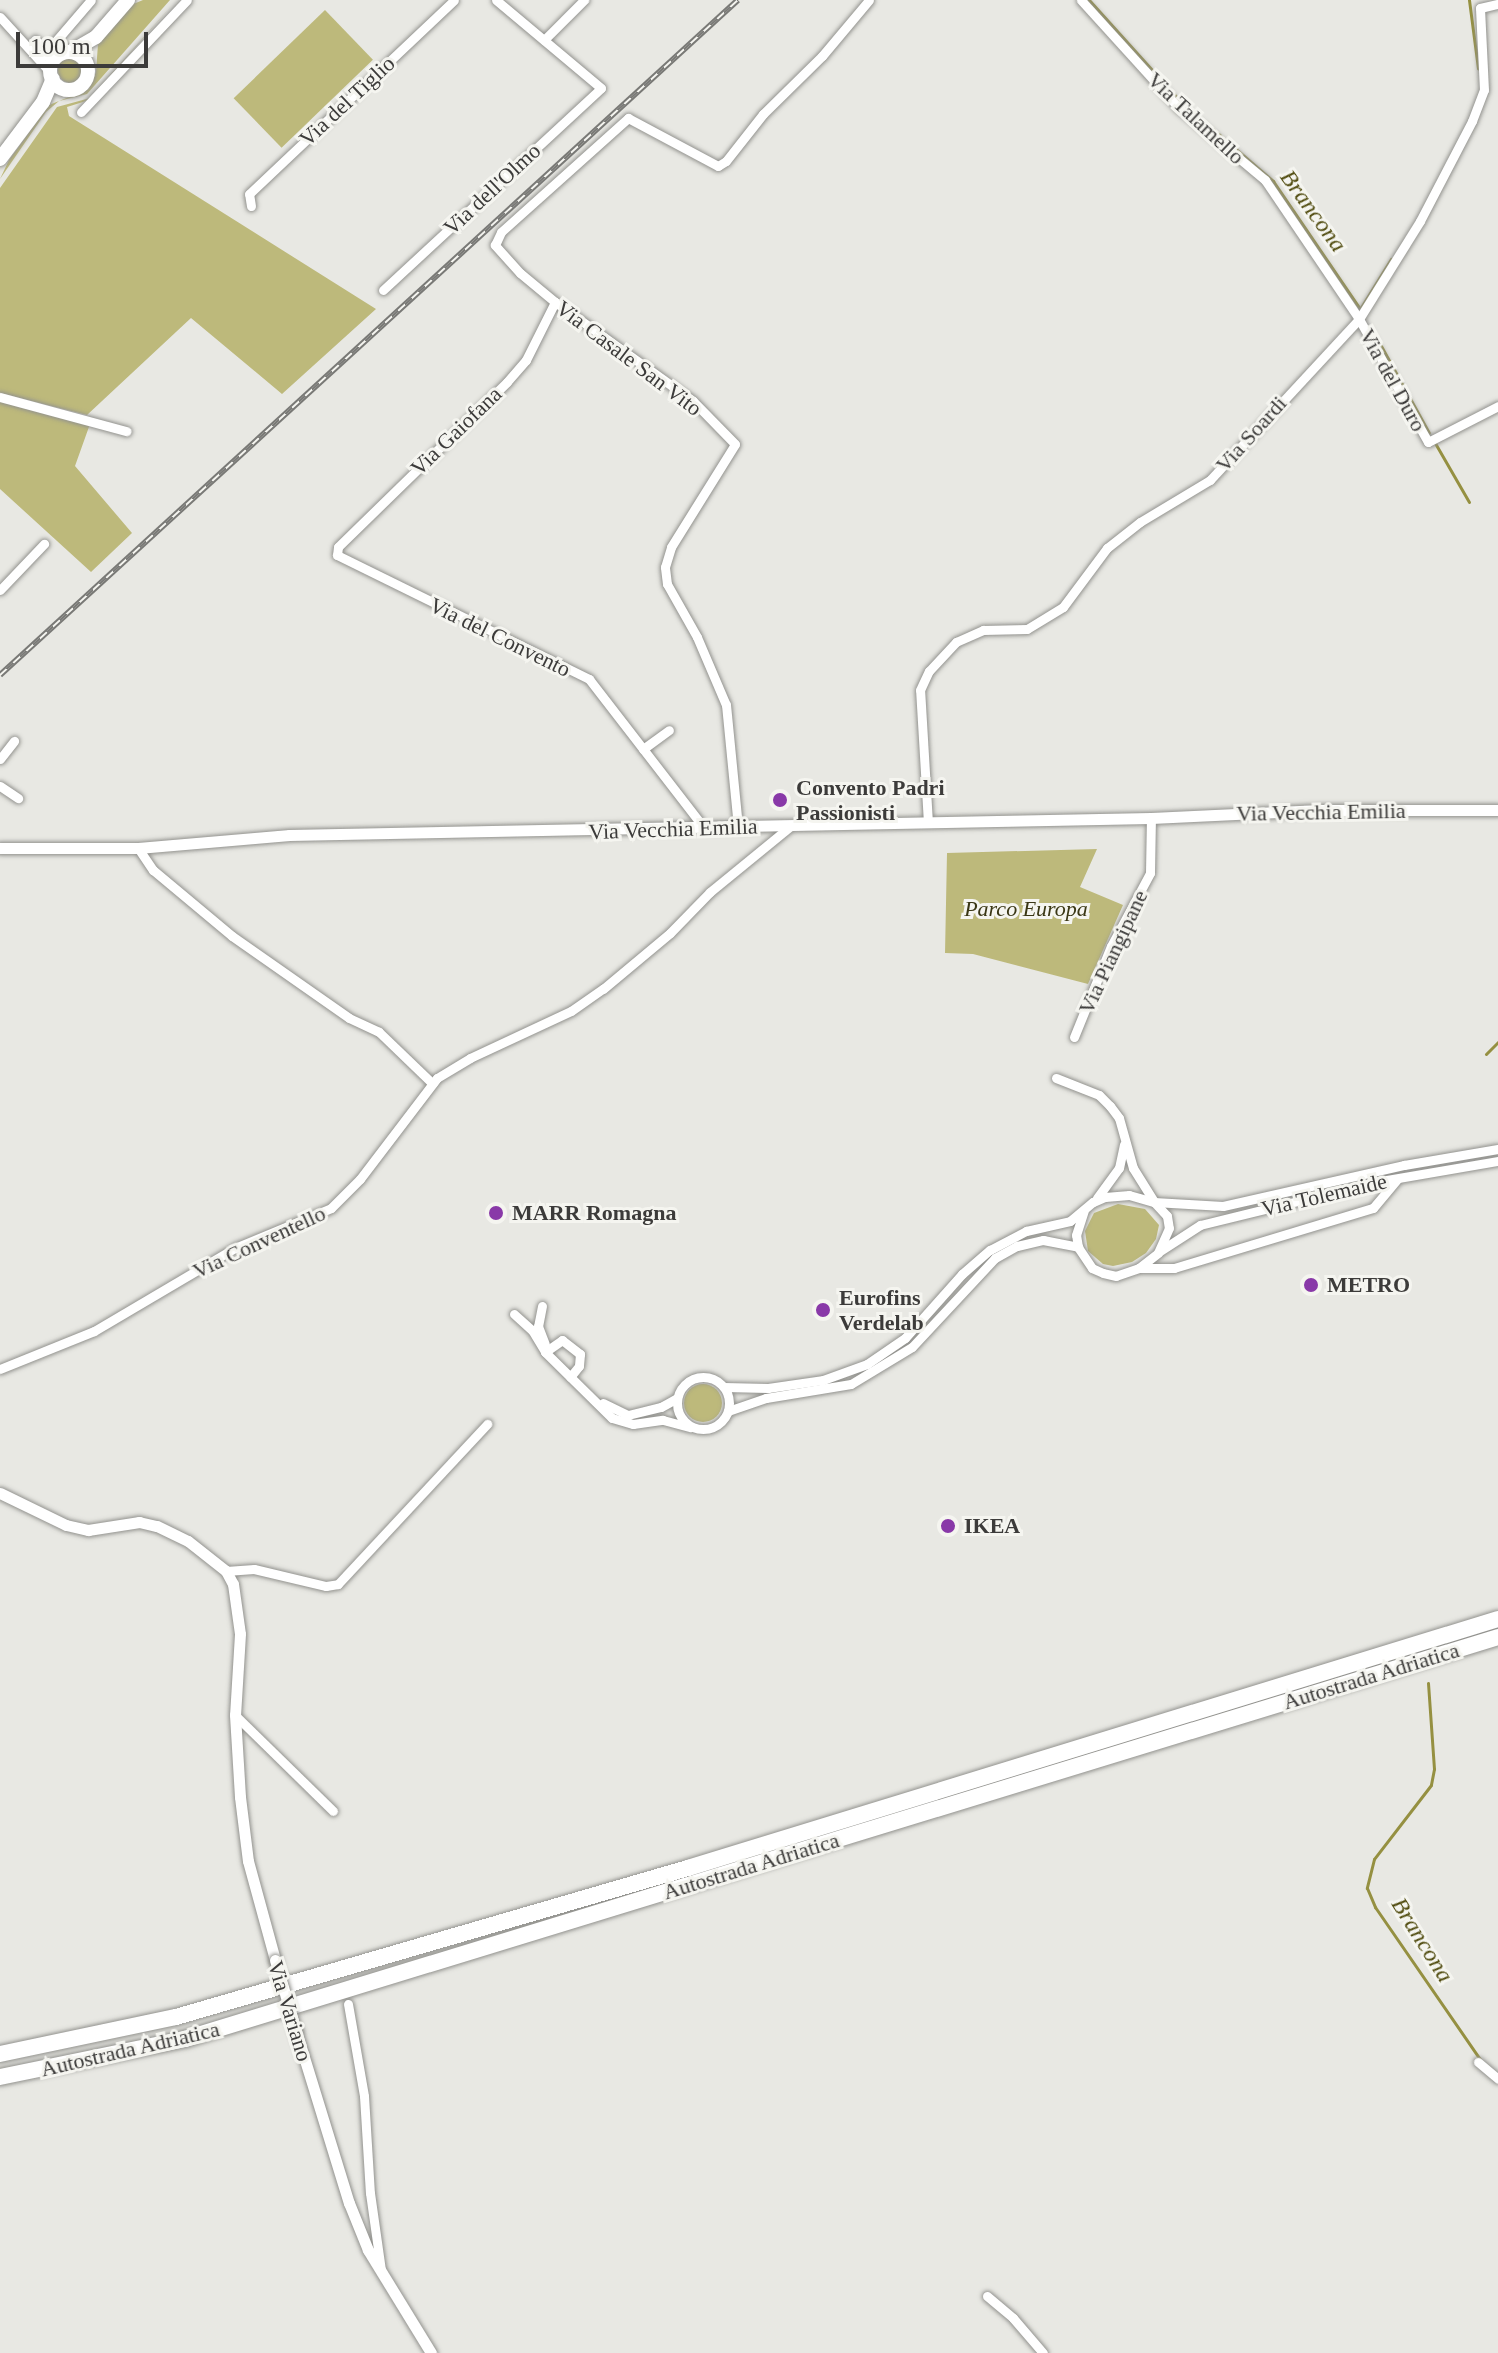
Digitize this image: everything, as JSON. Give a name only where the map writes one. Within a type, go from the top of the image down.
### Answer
[{"type":"highway","name":"Autostrada Adriatica","points":[[0,2054],[191,2013],[703,1863],[1498,1619]]},
{"type":"highway","name":"Autostrada Adriatica","points":[[0,2077],[185,2039],[1498,1637]]},
{"type":"main road","points":[[0,159],[43,102],[54,61],[96,37],[128,0]]},
{"type":"main road","points":[[43,102],[81,85],[96,37]]},
{"type":"main road","points":[[67,52],[82,57],[88,68]]},
{"type":"main road","points":[[52,76],[69,89]]},
{"type":"street","points":[[35,40],[39,46],[49,46],[91,0]]},
{"type":"street","points":[[81,112],[187,0]]},
{"type":"street","name":"Via del Tiglio","points":[[251,206],[249,194],[454,0]]},
{"type":"street","points":[[496,0],[544,40],[584,0]]},
{"type":"street","name":"Via Casale San Vito","points":[[738,827],[726,705],[697,637],[667,584],[665,567],[671,547],[735,444],[693,401],[555,302],[520,273],[495,245],[501,232],[628,118],[718,166],[763,114],[822,56],[869,0]]},
{"type":"street","name":"Via Talamello","points":[[1081,0],[1179,108],[1265,180],[1359,319]]},
{"type":"street","name":"Via Soardi","points":[[928,823],[920,690],[929,671],[956,642],[983,630],[1027,629],[1063,607],[1107,548],[1140,522],[1210,480],[1359,319],[1420,221],[1472,121],[1484,90],[1480,8],[1498,4]]},
{"type":"street","points":[[0,17],[52,76]]},
{"type":"street","name":"Via dell'Olmo","points":[[383,290],[601,88],[544,40]]},
{"type":"street","points":[[37,56],[67,52]]},
{"type":"street","name":"Via Gaiofana","points":[[338,547],[507,382],[526,360],[555,302]]},
{"type":"street","name":"Via del Duro","points":[[1359,319],[1428,442],[1498,406]]},
{"type":"street","points":[[0,397],[126,431]]},
{"type":"street","points":[[0,590],[44,544]]},
{"type":"street","name":"Via del Convento","points":[[338,547],[337,555],[347,562],[589,679],[704,828]]},
{"type":"street","points":[[643,749],[669,730]]},
{"type":"street","points":[[0,759],[14,741]]},
{"type":"street","points":[[0,786],[18,798]]},
{"type":"street","name":"Via Vecchia Emilia","points":[[0,848],[138,848],[289,835],[1151,818],[1318,810],[1498,810]]},
{"type":"street","name":"Via Piangipane","points":[[1074,1037],[1111,946],[1150,873],[1151,818]]},
{"type":"street","name":"Via Conventello","points":[[0,1369],[94,1331],[235,1248],[331,1208],[360,1179],[432,1083],[470,1058],[540,1027],[603,989],[670,933],[710,892],[792,825]]},
{"type":"street","points":[[138,848],[153,870],[232,936],[349,1018],[389,1039],[432,1083]]},
{"type":"street","points":[[1056,1078],[1099,1095],[1119,1118],[1133,1168],[1169,1222],[1158,1253]]},
{"type":"street","points":[[690,1427],[678,1414],[677,1398],[685,1383],[693,1378],[710,1377],[724,1387],[768,1388],[823,1380],[867,1364],[905,1338],[962,1274],[990,1250],[1026,1231],[1070,1221],[1084,1211],[1119,1168],[1124,1133]]},
{"type":"street","name":"Via Tolemaide","points":[[1093,1202],[1105,1197],[1129,1195],[1154,1202],[1223,1206],[1404,1165],[1498,1149]]},
{"type":"street","name":"Via Tolemaide","points":[[1139,1268],[1200,1225],[1400,1177],[1498,1161]]},
{"type":"street","points":[[1084,1211],[1076,1235],[1083,1259],[1103,1273],[1116,1276],[1139,1268],[1174,1268],[1373,1208],[1400,1177]]},
{"type":"street","points":[[514,1314],[620,1422],[663,1420],[690,1427],[713,1428],[728,1411],[766,1398],[851,1384],[912,1347],[995,1258],[1017,1246],[1043,1240],[1078,1247]]},
{"type":"street","points":[[542,1306],[538,1326],[547,1350]]},
{"type":"street","points":[[547,1350],[562,1340],[580,1354],[582,1359],[572,1375]]},
{"type":"street","points":[[572,1375],[603,1403],[628,1415],[661,1407],[677,1398]]},
{"type":"street","points":[[724,1387],[728,1411]]},
{"type":"street","points":[[0,1493],[66,1525],[88,1530],[139,1522],[157,1526],[188,1541],[226,1571],[254,1569],[326,1586],[338,1584],[487,1424]]},
{"type":"street","name":"Via Variano","points":[[226,1571],[233,1584],[240,1634],[235,1715],[248,1861],[349,2203],[381,2274],[431,2353]]},
{"type":"street","points":[[235,1715],[333,1811]]},
{"type":"street","points":[[236,1739],[254,1734]]},
{"type":"street","name":"Via Variano","points":[[348,2004],[364,2096],[381,2274]]},
{"type":"street","points":[[1478,2062],[1498,2079]]},
{"type":"street","points":[[987,2296],[1013,2318],[1043,2353]]},
{"type":"green space","points":[[143,0],[170,0],[87,94],[59,101],[89,89],[96,72],[98,44],[131,5]]},
{"type":"green space","points":[[173,4],[90,99],[67,107],[69,116],[376,309],[282,394],[191,318],[87,415],[0,393],[0,188],[57,107],[90,98]]},
{"type":"green space","points":[[325,10],[373,60],[282,148],[234,98]]},
{"type":"green space","points":[[71,57],[80,61],[84,70],[80,79],[71,83],[62,79],[58,70],[62,61]]},
{"type":"green space","points":[[59,101],[46,112],[0,179],[9,160],[49,105]]},
{"type":"green space","points":[[0,401],[90,424],[75,466],[132,533],[91,572],[0,489]]},
{"type":"green space","name":"Parco Europa","points":[[1097,849],[1080,887],[1123,905],[1088,984],[973,954],[945,953],[947,853]]},
{"type":"green space","points":[[1118,1204],[1145,1209],[1159,1225],[1156,1239],[1146,1253],[1132,1262],[1113,1266],[1103,1264],[1088,1251],[1085,1231],[1094,1213]]},
{"type":"green space","points":[[703,1384],[716,1390],[722,1403],[716,1416],[703,1422],[690,1416],[684,1403],[690,1390]]},
{"type":"waterway","name":"Brancona","points":[[1089,0],[1180,101],[1273,181],[1360,309],[1391,259]]},
{"type":"waterway","name":"Brancona","points":[[1469,0],[1478,68]]},
{"type":"waterway","name":"Brancona","points":[[1381,346],[1429,433]]},
{"type":"waterway","name":"Brancona","points":[[1435,443],[1469,502]]},
{"type":"waterway","name":"Brancona","points":[[1486,1054],[1498,1042]]},
{"type":"waterway","name":"Brancona","points":[[1428,1683],[1434,1769],[1431,1785],[1374,1859],[1367,1888],[1375,1907],[1480,2059]]},
{"type":"railway","points":[[0,675],[738,0]]},
{"type":"place","name":"Convento Padri Passionisti","points":[[780,800]]},
{"type":"place","name":"MARR Romagna","points":[[496,1213]]},
{"type":"place","name":"METRO","points":[[1311,1285]]},
{"type":"place","name":"Eurofins Verdelab","points":[[823,1310]]},
{"type":"place","name":"IKEA","points":[[948,1526]]}]
